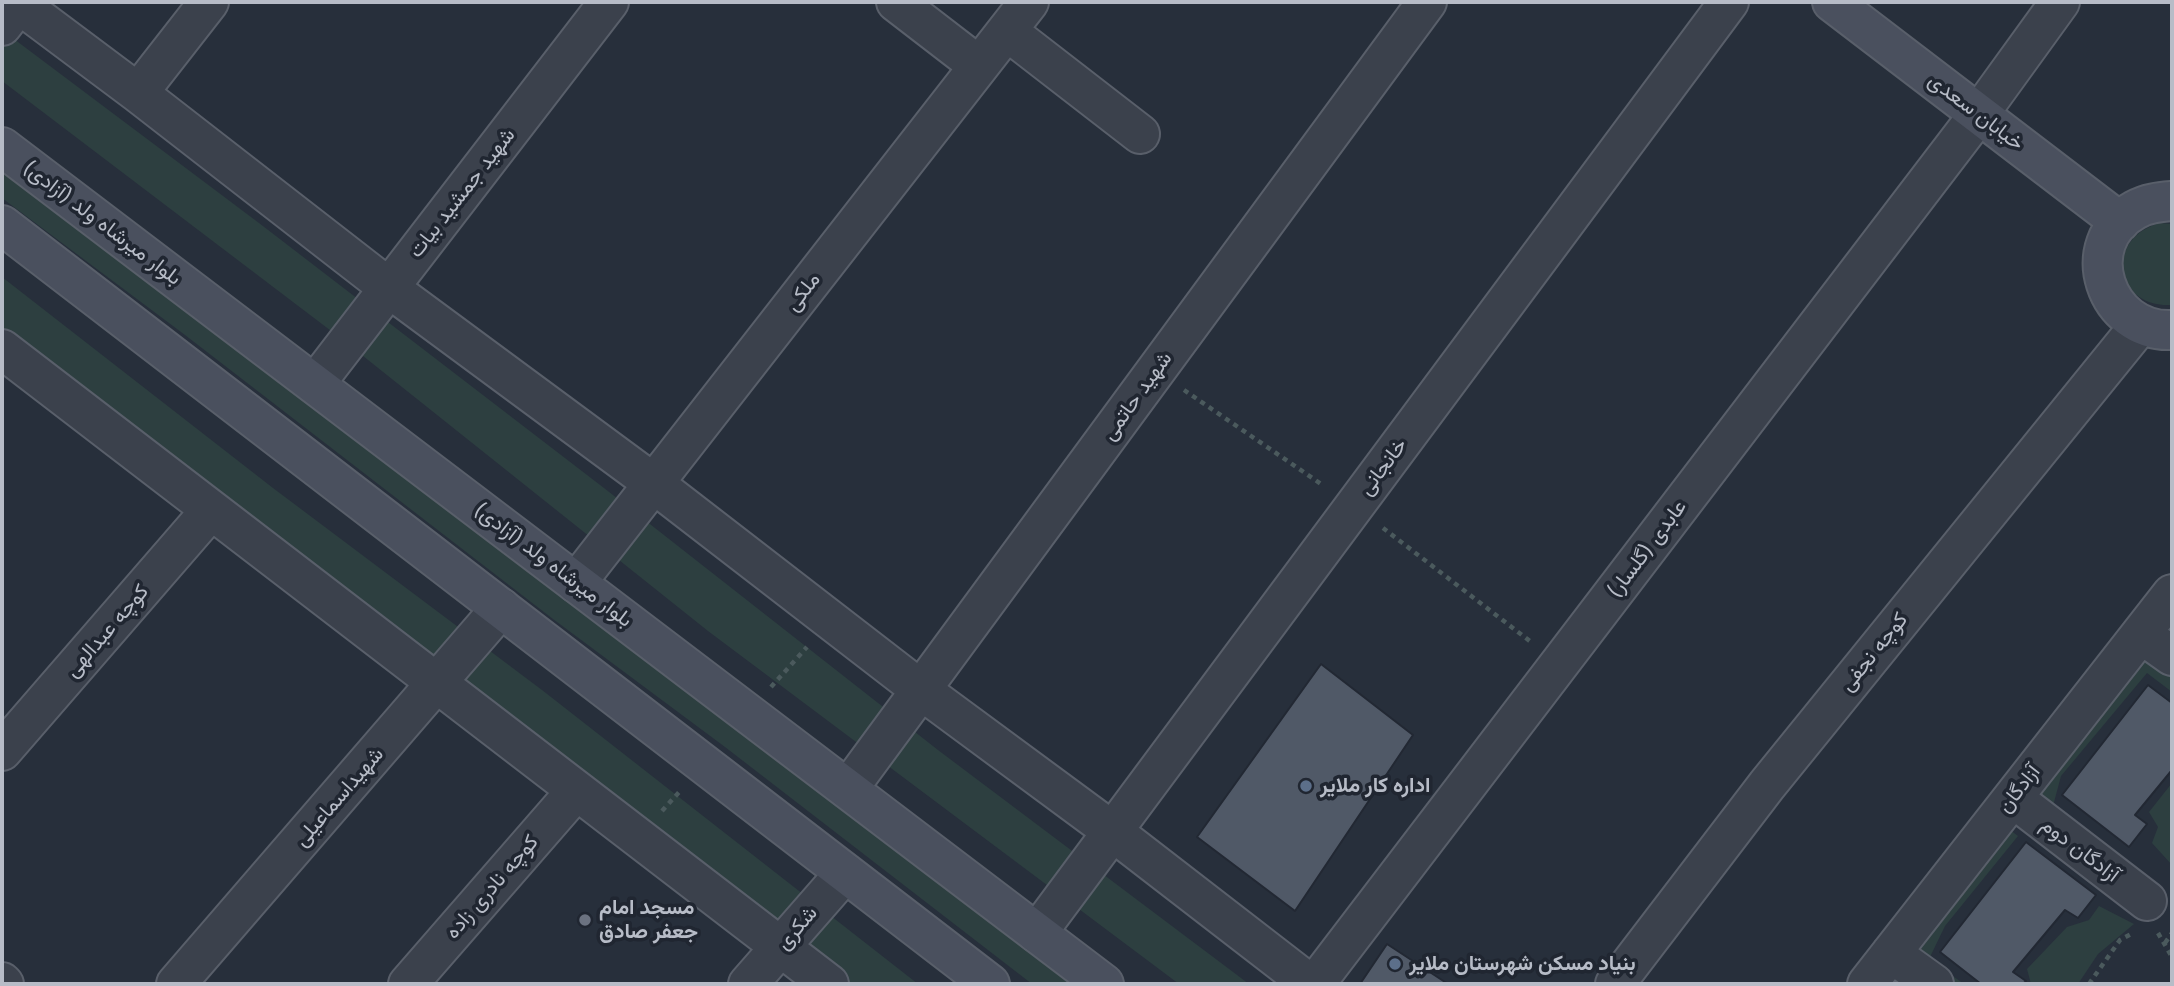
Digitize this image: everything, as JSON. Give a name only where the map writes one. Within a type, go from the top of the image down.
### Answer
[{"type":"main road","name":"خیابان سعدی","points":[[1832,2],[2120,222]]},
{"type":"main road","name":"بلوار میرشاه ولد (آزادی)","points":[[2,147],[1104,984]]},
{"type":"main road","points":[[2156,327],[2123,313],[2110,297],[2104,278],[2103,258],[2109,238],[2120,222],[2135,210],[2153,203],[2172,201]]},
{"type":"main road","points":[[2,225],[990,984]]},
{"type":"street","points":[[138,93],[209,2]]},
{"type":"street","name":"شهید جمشید بیات","points":[[315,384],[609,2]]},
{"type":"street","points":[[896,2],[979,66]]},
{"type":"street","name":"شهید حاتمی","points":[[848,789],[1427,2]]},
{"type":"street","name":"خانجانی","points":[[1037,933],[1729,2]]},
{"type":"street","name":"عابدی (گلسار)","points":[[1313,984],[1979,114],[2060,2]]},
{"type":"street","points":[[2,26],[19,4],[389,288],[653,483],[921,690],[1313,984]]},
{"type":"street","points":[[1018,16],[1140,134]]},
{"type":"street","name":"ملکی","points":[[576,583],[1018,16]]},
{"type":"street","name":"کوچه نجفی","points":[[1615,984],[1767,785],[2156,327]]},
{"type":"street","points":[[2,349],[829,984]]},
{"type":"street","name":"کوچه عبدالهی","points":[[2,751],[211,510]]},
{"type":"street","name":"آزادگان","points":[[1867,984],[2172,594]]},
{"type":"street","name":"شهیداسماعیلی","points":[[176,984],[501,608]]},
{"type":"street","points":[[2141,634],[2172,656]]},
{"type":"street","name":"کوچه نادری زاده","points":[[408,984],[576,791]]},
{"type":"street","name":"آزادگان دوم","points":[[2013,798],[2146,920]]},
{"type":"street","name":"شکری","points":[[748,984],[845,873]]},
{"type":"street","points":[[1891,953],[1934,984]]},
{"type":"path","points":[[1156,370],[1354,506],[1560,664]]},
{"type":"path","points":[[2090,984],[2120,940],[2146,920],[2160,934],[2172,957]]},
{"type":"path","points":[[2165,943],[2172,933]]},
{"type":"shaded area","points":[[2,30],[604,488],[938,750],[1249,984],[1179,984],[708,631],[343,340],[2,81]]},
{"type":"shaded area","points":[[2,165],[1076,984],[1032,984],[725,747],[553,619],[185,335],[2,198]]},
{"type":"shaded area","points":[[2160,223],[2172,224],[2172,305],[2152,303],[2138,296],[2128,285],[2123,271],[2123,257],[2130,243],[2142,231]]},
{"type":"shaded area","points":[[2,277],[273,488],[542,690],[918,984],[848,984],[609,798],[2,336]]},
{"type":"shaded area","points":[[2141,647],[2172,664],[2172,692],[2147,673],[2061,776],[2053,806],[2031,785]]},
{"type":"shaded area","points":[[2172,783],[2172,865],[2152,843],[2158,827],[2149,812]]},
{"type":"shaded area","points":[[2006,827],[2018,836],[1945,926],[1929,959],[1964,984],[1945,984],[1909,948]]},
{"type":"shaded area","points":[[2099,906],[2134,924],[2098,954],[2078,984],[2031,984],[2027,969],[2067,927],[2089,920]]},
{"type":"building","name":"اداره کار ملایر","points":[[1321,664],[1413,735],[1295,911],[1197,837]]},
{"type":"building","points":[[2148,685],[2172,703],[2172,770],[2135,815],[2147,824],[2129,847],[2062,795]]},
{"type":"building","points":[[2026,842],[2096,895],[2078,918],[2065,910],[2013,972],[2026,981],[2023,984],[1981,984],[1940,952]]},
{"type":"building","name":"بنیاد مسکن شهرستان ملایر","points":[[1387,944],[1448,984],[1360,984]]},
{"type":"place","name":"اداره کار ملایر","points":[[1306,786]]},
{"type":"place","name":"مسجد امام جعفر صادق","points":[[585,920]]},
{"type":"place","name":"بنیاد مسکن شهرستان ملایر","points":[[1395,964]]}]
